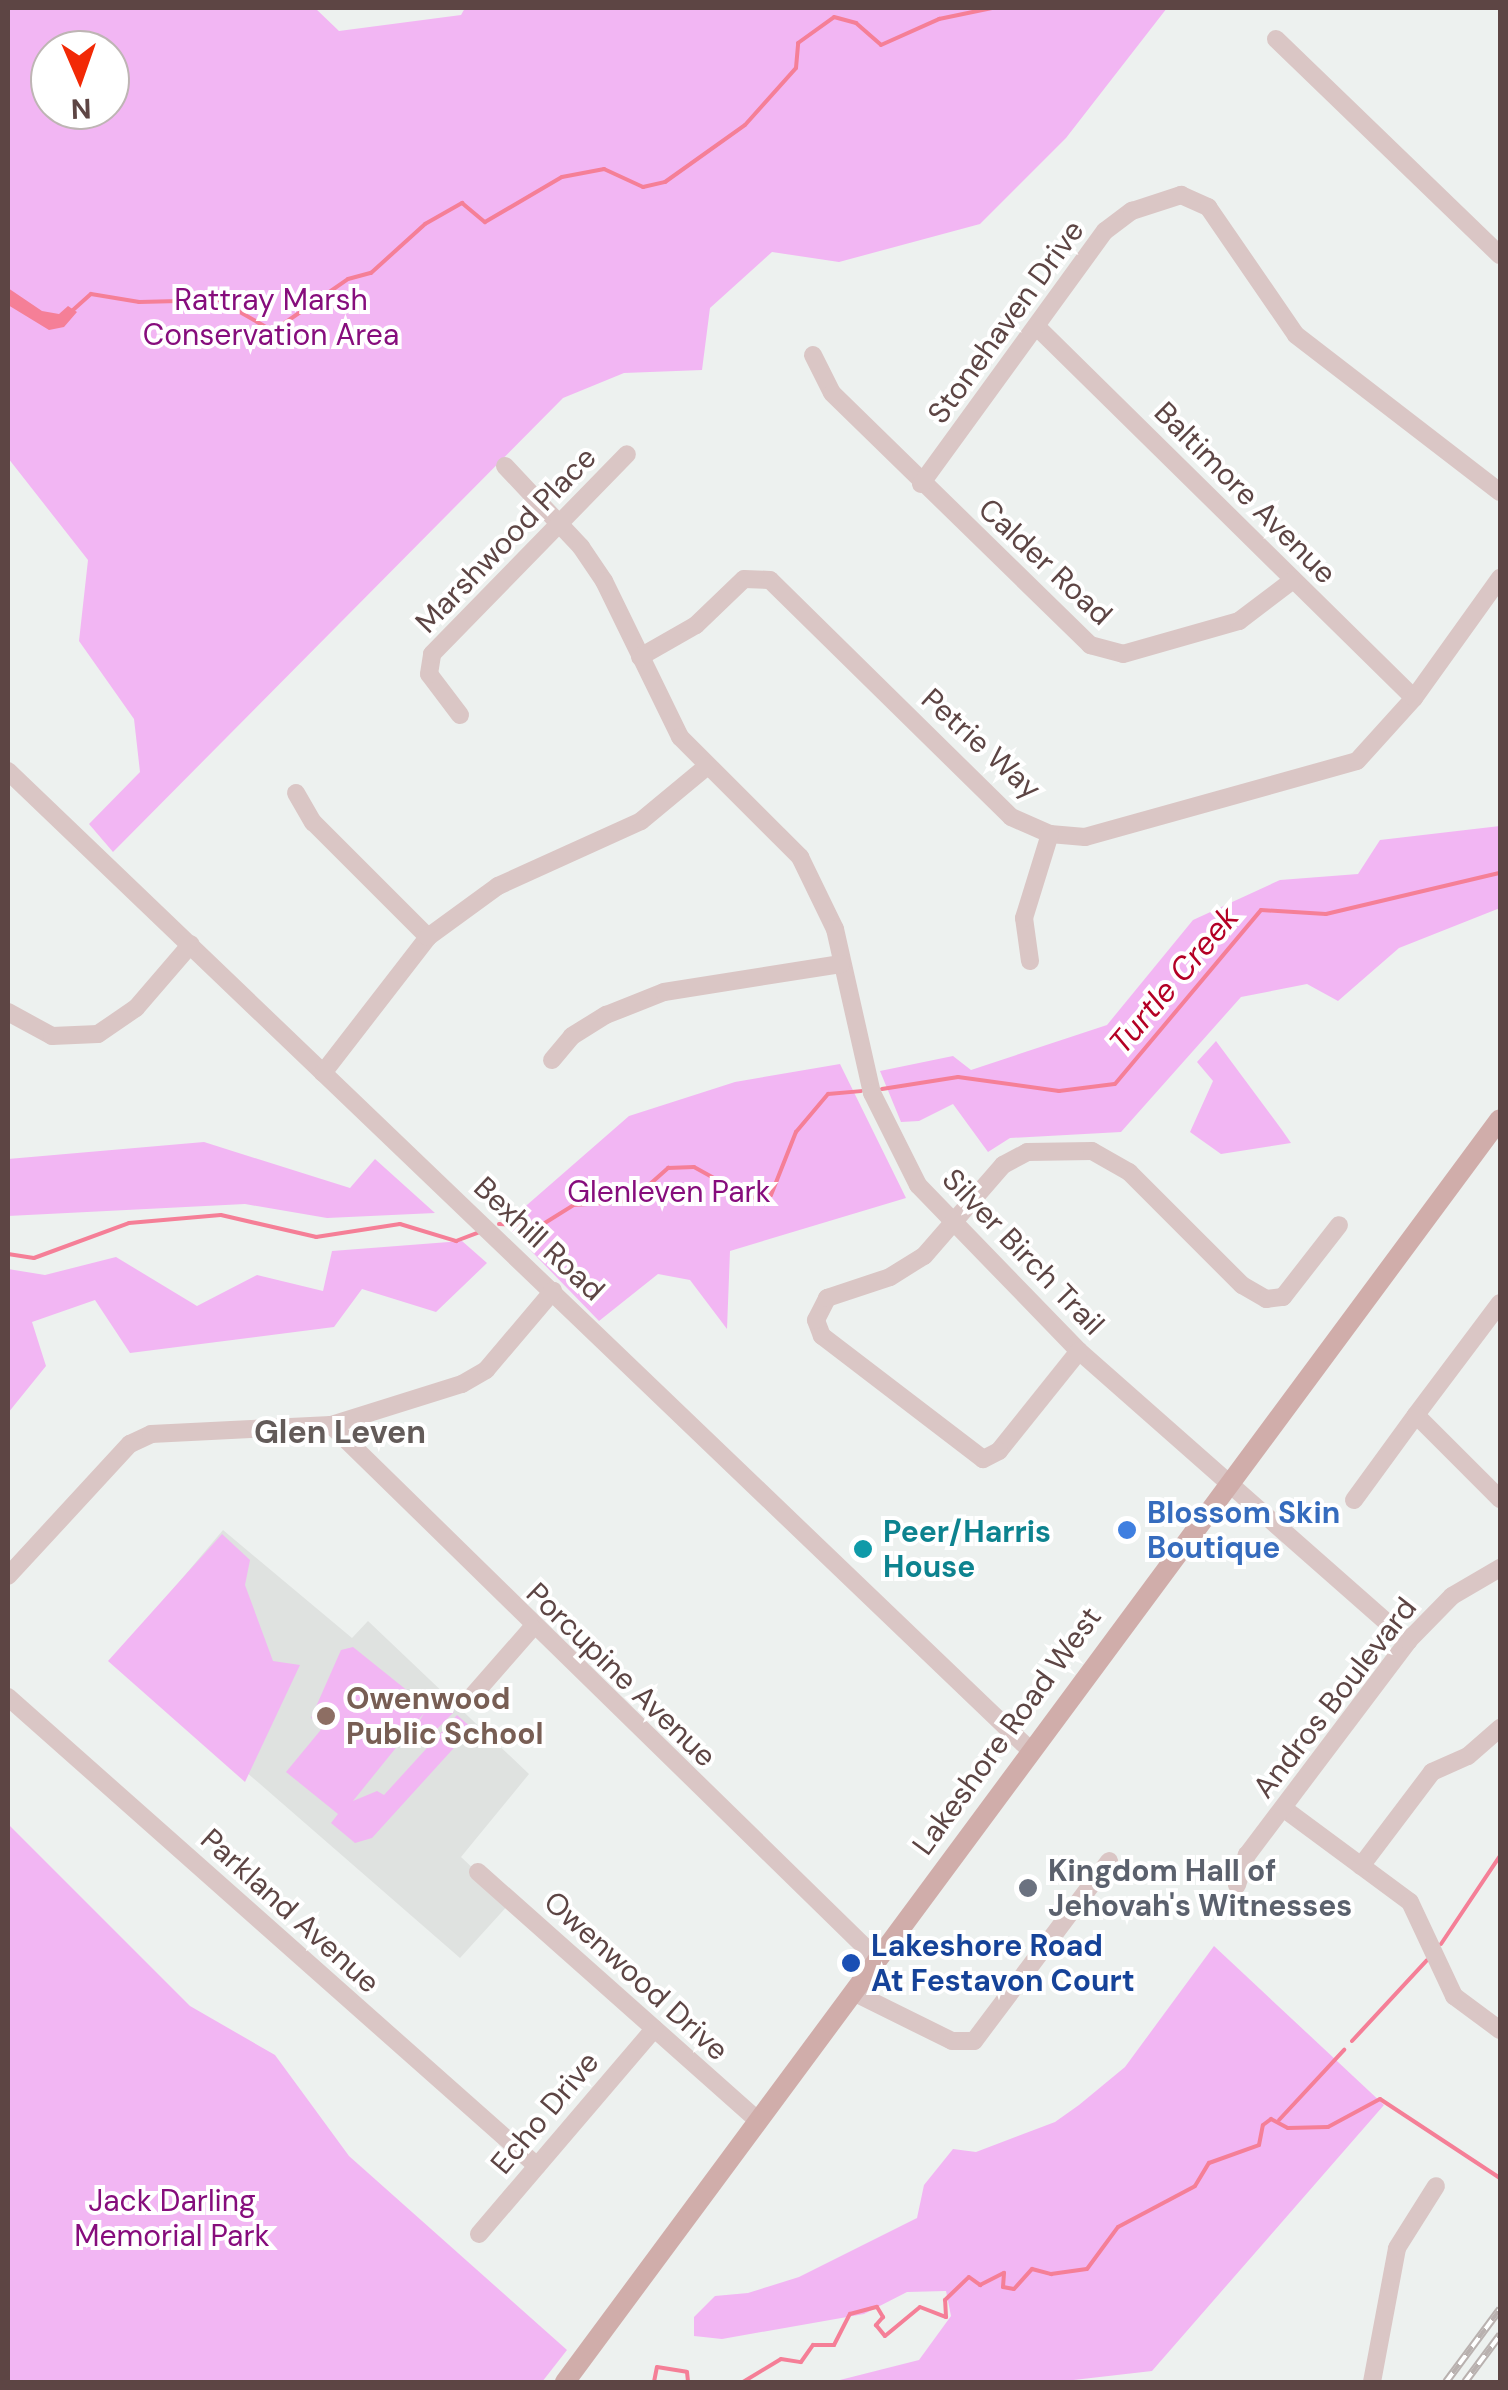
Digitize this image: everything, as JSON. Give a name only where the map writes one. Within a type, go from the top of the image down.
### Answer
[{"type":"main road","name":"Lakeshore Road West","points":[[565,2382],[1226,1482],[1500,1118]]},
{"type":"street","points":[[1276,38],[1500,254]]},
{"type":"street","name":"Stonehaven Drive","points":[[922,484],[1117,220],[1168,197],[1195,198],[1208,207],[1296,336],[1500,492]]},
{"type":"street","name":"Baltimore Avenue","points":[[1037,327],[1414,698]]},
{"type":"street","name":"Calder Road","points":[[813,355],[832,393],[922,484],[1081,638],[1107,652],[1123,654],[1239,621],[1293,580]]},
{"type":"street","name":"Marshwood Place","points":[[460,715],[427,663],[628,454]]},
{"type":"street","name":"Silver Birch Trail","points":[[505,466],[561,526],[604,581],[680,737],[795,848],[834,929],[880,1111],[918,1185],[953,1228],[1079,1352],[1408,1641]]},
{"type":"street","name":"Petrie Way","points":[[640,657],[696,625],[744,579],[770,580],[997,804],[1050,834],[1114,833],[1338,768],[1371,752],[1500,580]]},
{"type":"street","points":[[323,1074],[428,936],[498,886],[641,821],[706,766]]},
{"type":"street","name":"Bexhill Road","points":[[8,771],[1030,1750]]},
{"type":"street","points":[[296,793],[313,822],[428,936]]},
{"type":"street","points":[[1030,961],[1024,918],[1050,834]]},
{"type":"street","points":[[8,1012],[52,1036],[98,1034],[136,1008],[191,944]]},
{"type":"street","points":[[552,1060],[572,1036],[606,1015],[664,992],[841,964]]},
{"type":"street","points":[[1079,1352],[999,1452],[983,1459],[822,1336],[816,1320],[827,1298],[890,1276],[953,1228],[1003,1165],[1026,1152],[1092,1150],[1129,1172],[1242,1285],[1266,1299],[1283,1297],[1339,1225]]},
{"type":"street","points":[[8,1576],[104,1466],[151,1434],[331,1425],[475,1378],[553,1291]]},
{"type":"street","points":[[1354,1500],[1500,1302]]},
{"type":"street","points":[[1416,1414],[1500,1499]]},
{"type":"street","name":"Porcupine Avenue","points":[[331,1425],[532,1628],[878,1958]]},
{"type":"street","name":"Andros Boulevard","points":[[1237,1885],[1247,1856],[1286,1811],[1408,1641],[1452,1596],[1500,1568]]},
{"type":"street","points":[[468,1701],[532,1628]]},
{"type":"street","name":"Parkland Avenue","points":[[8,1697],[537,2166]]},
{"type":"street","points":[[1360,1866],[1432,1772],[1468,1756],[1500,1728]]},
{"type":"street","points":[[1286,1811],[1410,1902],[1454,1996],[1497,2020]]},
{"type":"street","points":[[853,1992],[952,2041],[974,2041],[1109,1862]]},
{"type":"street","name":"Owenwood Drive","points":[[478,1872],[758,2120]]},
{"type":"street","name":"Echo Drive","points":[[479,2234],[654,2028]]},
{"type":"street","points":[[1372,2382],[1397,2248],[1436,2186]]},
{"type":"shaded area","points":[[8,288],[42,311],[59,314],[68,306],[77,312],[64,327],[49,330],[8,305]]},
{"type":"shaded area","name":"Owenwood Public School","points":[[223,1530],[352,1638],[368,1621],[529,1774],[461,1857],[510,1903],[460,1958],[115,1658]]},
{"type":"green space","name":"Rattray Marsh Conservation Area","points":[[8,8],[315,8],[339,31],[461,15],[465,8],[1167,8],[1066,138],[980,224],[839,262],[772,252],[710,308],[702,370],[624,373],[563,398],[113,852],[89,824],[140,772],[134,719],[79,641],[88,560],[8,458]]},
{"type":"green space","points":[[1500,826],[1500,908],[1399,948],[1338,1001],[1307,984],[1241,997],[1121,1132],[1010,1138],[988,1152],[953,1104],[919,1121],[901,1122],[880,1071],[953,1056],[971,1070],[1107,1025],[1193,920],[1280,880],[1358,874],[1380,840]]},
{"type":"green space","points":[[1216,1041],[1291,1143],[1221,1154],[1190,1132],[1213,1081],[1197,1062]]},
{"type":"green space","name":"Glenleven Park","points":[[840,1064],[906,1198],[730,1251],[727,1329],[690,1280],[658,1274],[599,1321],[505,1224],[629,1116],[735,1082]]},
{"type":"green space","points":[[204,1142],[350,1188],[375,1159],[435,1213],[327,1218],[245,1204],[8,1216],[8,1159]]},
{"type":"green space","points":[[462,1241],[487,1263],[436,1312],[362,1289],[334,1327],[130,1353],[95,1300],[32,1322],[46,1366],[8,1413],[8,1269],[45,1275],[116,1257],[197,1306],[257,1275],[323,1291],[332,1251]]},
{"type":"green space","points":[[222,1534],[250,1560],[245,1585],[273,1661],[300,1665],[245,1782],[108,1661]]},
{"type":"green space","points":[[353,1647],[429,1708],[433,1696],[454,1712],[431,1735],[418,1724],[424,1713],[353,1801],[377,1791],[384,1795],[457,1715],[472,1728],[372,1838],[355,1843],[331,1823],[338,1814],[286,1772],[324,1726],[311,1718],[341,1650]]},
{"type":"green space","name":"Jack Darling Memorial Park","points":[[8,1824],[190,2006],[275,2055],[349,2156],[567,2350],[542,2382],[8,2382]]},
{"type":"green space","points":[[1214,1946],[1384,2105],[1152,2371],[1056,2382],[832,2382],[919,2360],[951,2316],[946,2291],[907,2292],[864,2314],[722,2339],[694,2336],[694,2317],[715,2296],[748,2293],[799,2277],[917,2218],[924,2185],[953,2149],[976,2152],[1055,2122],[1079,2105],[1125,2067]]},
{"type":"waterway","points":[[73,310],[91,294],[139,302],[219,300],[273,331],[348,279],[371,273],[425,224],[462,203],[485,222],[562,177],[604,169],[643,187],[665,182],[745,125],[796,68],[798,43],[834,17],[856,23],[881,45],[939,19],[992,8]]},
{"type":"waterway","name":"Turtle Creek","points":[[882,1089],[958,1077],[1059,1091],[1115,1084],[1261,910],[1326,914],[1500,873]]},
{"type":"waterway","name":"Turtle Creek","points":[[499,1224],[540,1226],[573,1205],[631,1201],[668,1168],[694,1167],[750,1198],[771,1195],[796,1132],[828,1094],[861,1091]]},
{"type":"waterway","name":"Turtle Creek","points":[[8,1254],[34,1258],[129,1223],[221,1215],[316,1237],[400,1224],[456,1241],[479,1232]]},
{"type":"waterway","points":[[1441,1944],[1500,1856]]},
{"type":"waterway","points":[[1352,2041],[1427,1960]]},
{"type":"waterway","points":[[1279,2120],[1344,2050]]},
{"type":"waterway","points":[[743,2382],[781,2359],[801,2362],[813,2345],[834,2345],[850,2314],[877,2307],[883,2317],[876,2325],[885,2336],[920,2307],[946,2317],[945,2300],[969,2277],[980,2285],[1004,2273],[1003,2287],[1014,2289],[1032,2269],[1051,2274],[1087,2269],[1118,2227],[1195,2186],[1209,2163],[1259,2145],[1263,2125],[1271,2119],[1288,2128],[1328,2127],[1380,2099],[1500,2178]]},
{"type":"waterway","points":[[654,2382],[657,2367],[687,2372],[688,2382]]},
{"type":"waterway","points":[[634,2382],[650,2382]]},
{"type":"railway","points":[[1446,2382],[1500,2309]]},
{"type":"railway","points":[[1465,2382],[1500,2335]]},
{"type":"place","name":"Blossom Skin Boutique","points":[[1127,1530]]},
{"type":"place","name":"Peer/Harris House","points":[[863,1549]]},
{"type":"place","name":"Owenwood Public School","points":[[326,1716]]},
{"type":"place","name":"Kingdom Hall of Jehovah's Witnesses","points":[[1028,1888]]},
{"type":"place","name":"Lakeshore Road At Festavon Court","points":[[851,1963]]},
{"type":"district","name":"Glen Leven","points":[[340,1432]]}]
